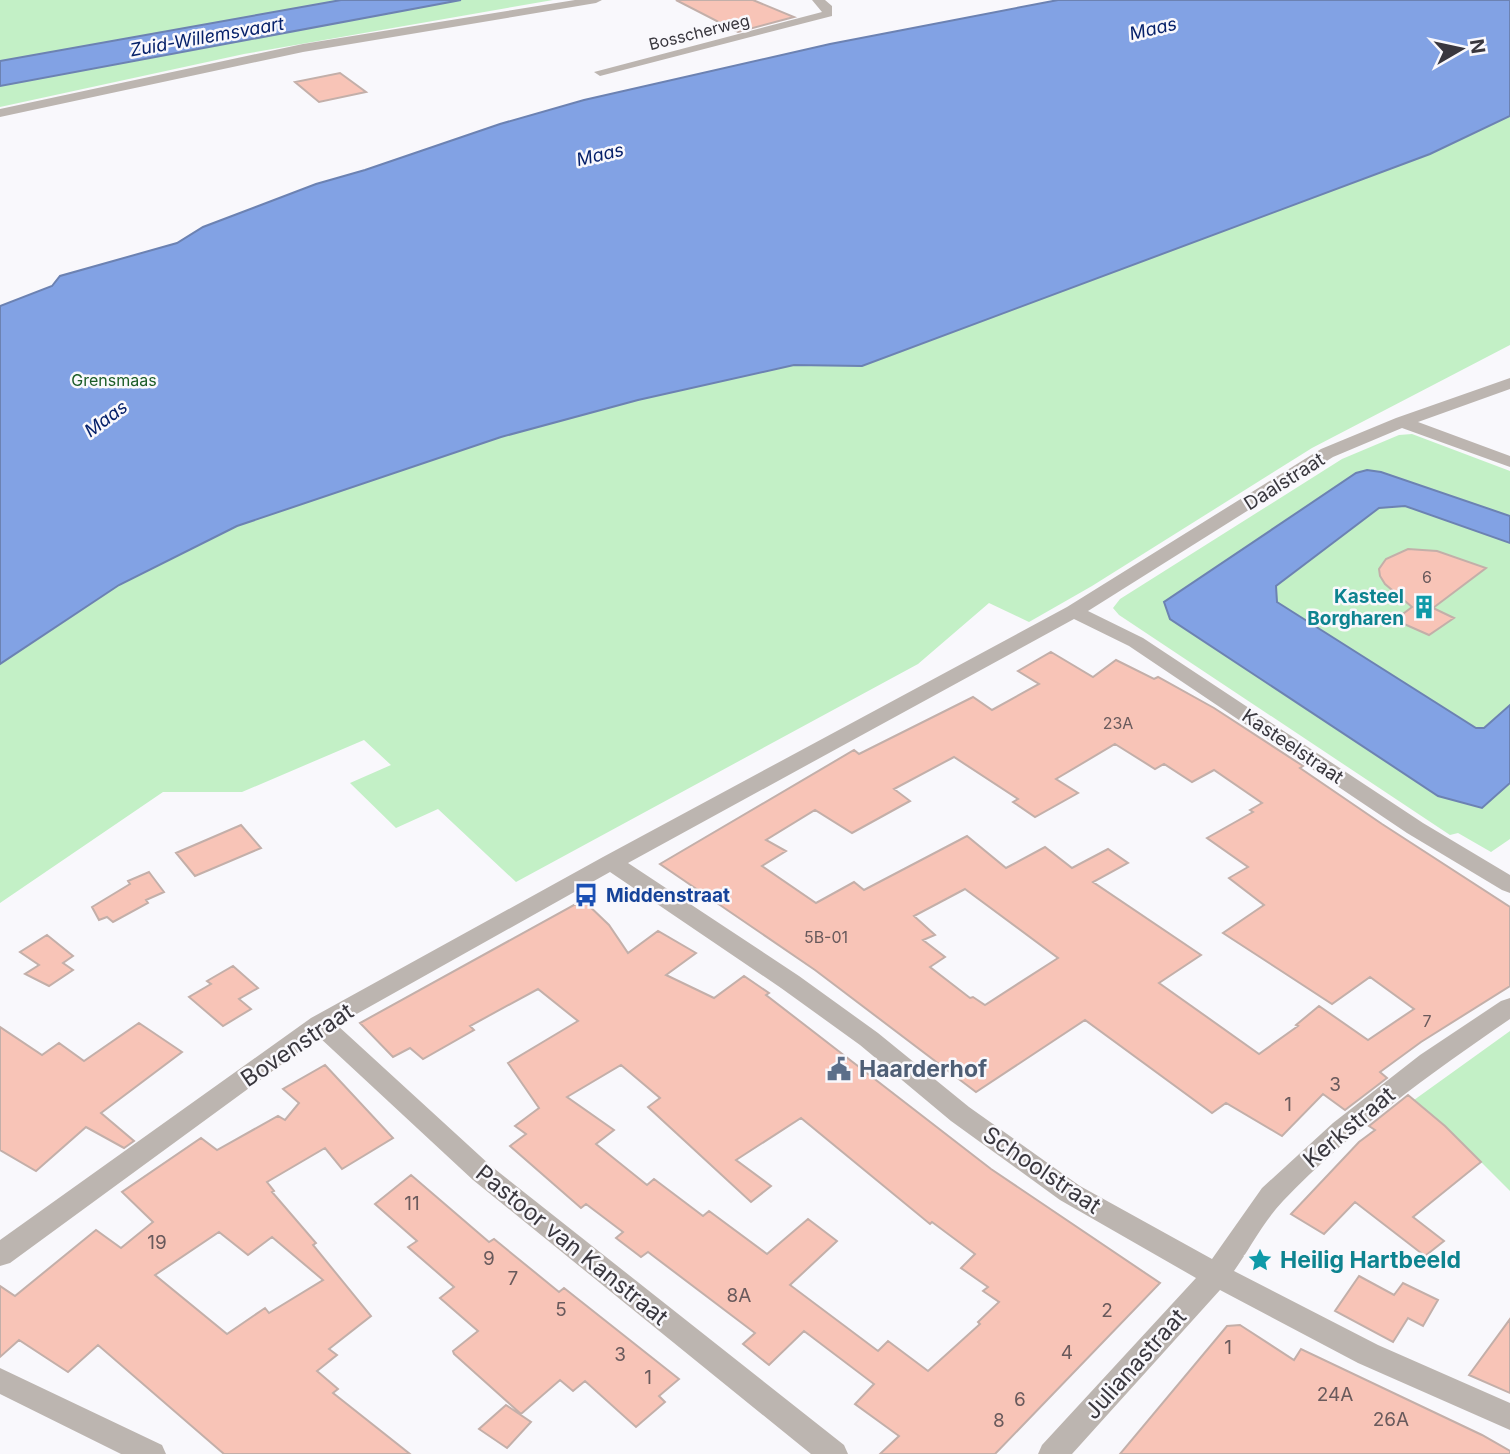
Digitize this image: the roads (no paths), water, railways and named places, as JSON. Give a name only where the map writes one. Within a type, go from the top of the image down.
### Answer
[{"type":"street","points":[[0,113],[303,48],[596,0]]},
{"type":"street","name":"Bosscherweg","points":[[600,72],[828,14],[828,8],[818,0]]},
{"type":"street","name":"Daalstraat","points":[[1074,611],[1327,453],[1402,422],[1510,383]]},
{"type":"street","points":[[1402,422],[1510,462]]},
{"type":"street","points":[[611,862],[1074,611]]},
{"type":"street","name":"Kasteelstraat","points":[[1074,611],[1136,642],[1415,828],[1510,885]]},
{"type":"street","name":"Bovenstraat","points":[[0,1255],[320,1024],[611,862]]},
{"type":"street","name":"Schoolstraat","points":[[611,862],[790,982],[869,1039],[960,1114],[1070,1193],[1216,1275],[1368,1354],[1510,1417]]},
{"type":"street","name":"Kerkstraat","points":[[1216,1275],[1272,1195],[1342,1129],[1429,1062],[1510,1007]]},
{"type":"street","name":"Pastoor van Kanstraat","points":[[320,1024],[482,1173],[833,1454]]},
{"type":"street","name":"Julianastraat","points":[[1053,1454],[1216,1275]]},
{"type":"street","points":[[0,1380],[151,1454]]},
{"type":"water","name":"Zuid-Willemsvaart","points":[[341,0],[461,0],[0,86],[0,61]]},
{"type":"water","name":"Maas","points":[[1058,0],[1510,0],[1510,116],[1430,154],[862,366],[794,365],[638,400],[501,437],[237,526],[119,585],[0,664],[0,306],[52,286],[60,276],[177,243],[203,227],[316,184],[500,124],[584,100],[830,44]]},
{"type":"water","points":[[1367,470],[1381,472],[1510,516],[1510,543],[1405,506],[1379,508],[1276,586],[1277,602],[1476,728],[1484,728],[1510,705],[1510,783],[1482,808],[1438,796],[1170,619],[1164,602],[1356,473]]},
{"type":"place","name":"Kasteel Borgharen","points":[[1424,607]]},
{"type":"place","name":"Middenstraat","points":[[586,895]]},
{"type":"place","name":"Haarderhof","points":[[839,1069]]},
{"type":"place","name":"Heilig Hartbeeld","points":[[1260,1260]]},
{"type":"park label","name":"Grensmaas","points":[[114,380]]}]
